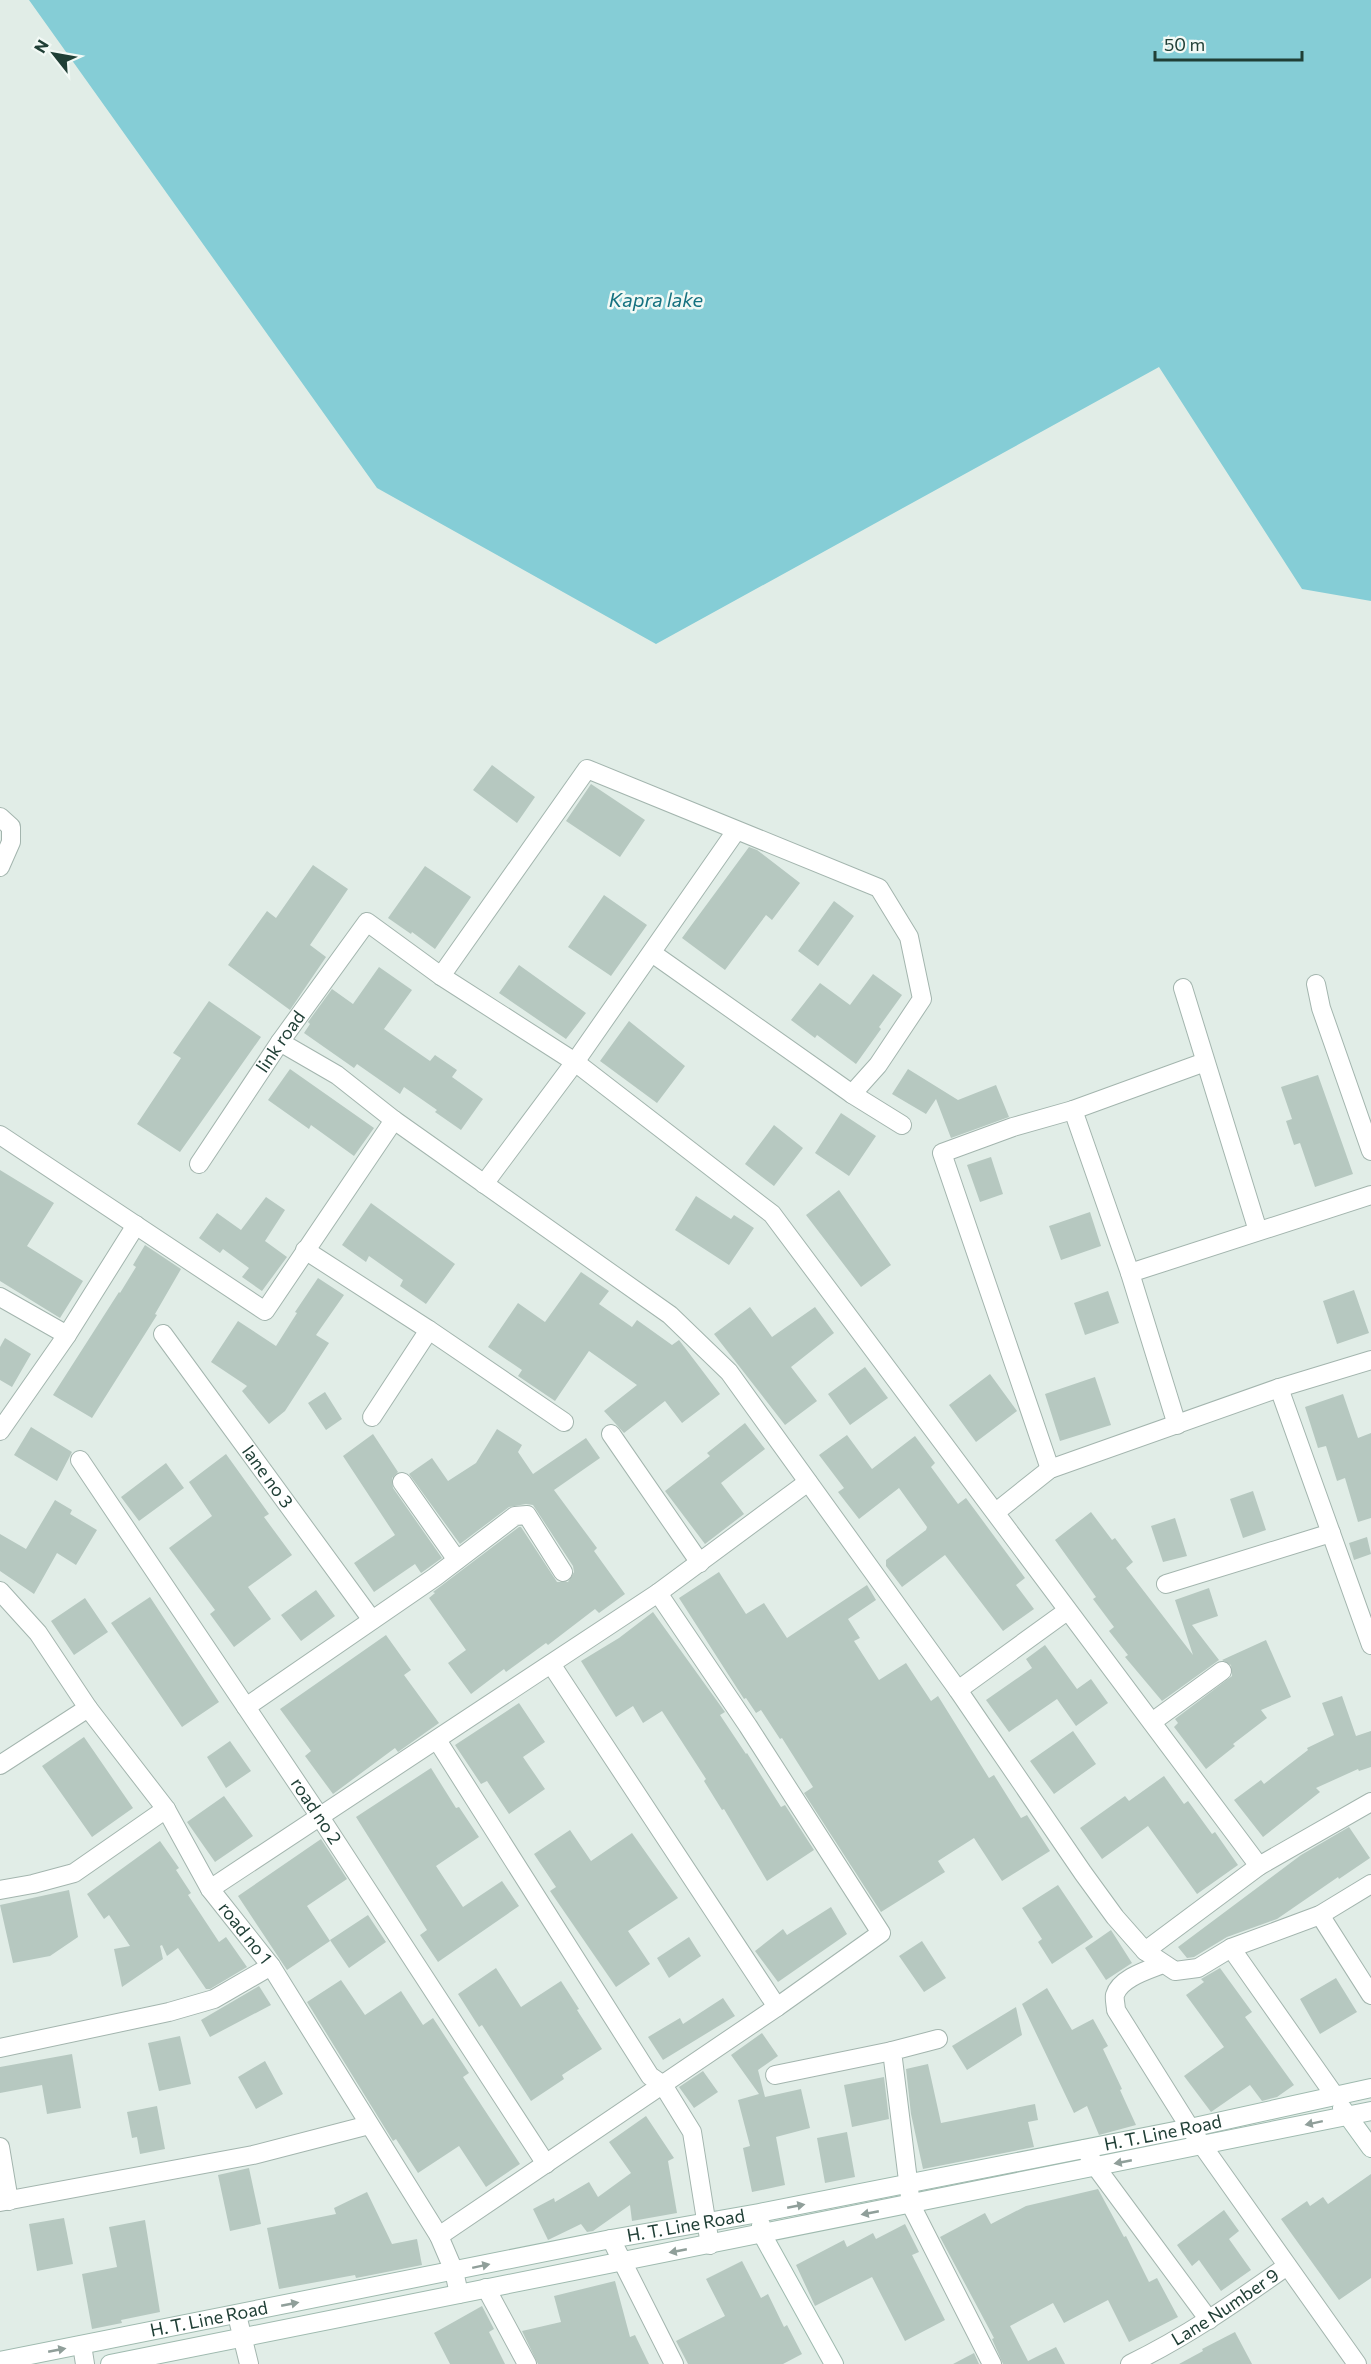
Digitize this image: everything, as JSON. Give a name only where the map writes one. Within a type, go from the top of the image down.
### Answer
[{"type":"street","points":[[852,1094],[878,1065],[922,999],[909,938],[879,888],[587,769],[441,976],[575,1062],[772,1214],[996,1512],[1066,1611],[1259,1866]]},
{"type":"street","points":[[0,817],[11,827],[10,842],[0,867]]},
{"type":"street","points":[[484,1184],[575,1062],[736,831]]},
{"type":"street","name":"link road","points":[[199,1164],[280,1042],[367,922],[441,976]]},
{"type":"street","points":[[652,953],[852,1094],[902,1125]]},
{"type":"street","points":[[1316,984],[1321,1008],[1371,1151]]},
{"type":"street","points":[[1183,988],[1258,1231]]},
{"type":"street","points":[[280,1042],[337,1075],[394,1120],[670,1315],[729,1372],[958,1690],[1083,1873],[1115,1917],[1145,1951],[1175,1971],[1198,1968],[1231,1948],[1320,1915],[1371,1884]]},
{"type":"street","points":[[1050,1469],[942,1153],[1013,1127],[1073,1110],[1204,1062]]},
{"type":"street","points":[[1073,1110],[1130,1273],[1177,1425]]},
{"type":"street","points":[[0,1135],[265,1311],[394,1120]]},
{"type":"street","points":[[1130,1273],[1371,1195]]},
{"type":"street","points":[[0,1431],[67,1335],[136,1225]]},
{"type":"street","points":[[305,1250],[429,1330],[564,1422]]},
{"type":"street","points":[[0,1297],[67,1335]]},
{"type":"street","points":[[372,1418],[429,1330]]},
{"type":"street","name":"lane no 3","points":[[163,1334],[372,1620]]},
{"type":"street","points":[[996,1512],[1050,1469],[1279,1388],[1371,1360]]},
{"type":"street","points":[[1279,1388],[1371,1645]]},
{"type":"street","points":[[611,1434],[700,1563]]},
{"type":"street","name":"road no 2","points":[[80,1460],[320,1817],[546,2164]]},
{"type":"street","points":[[402,1482],[457,1560]]},
{"type":"street","points":[[210,1889],[658,1593],[808,1482]]},
{"type":"street","points":[[246,1707],[457,1560],[515,1516],[526,1515],[563,1572]]},
{"type":"street","points":[[1166,1584],[1331,1533]]},
{"type":"street","name":"road no 1","points":[[0,1591],[38,1633],[88,1708],[166,1809],[210,1889],[271,1966],[439,2236],[454,2271],[459,2294]]},
{"type":"street","points":[[439,2236],[881,1934],[748,1726],[658,1593]]},
{"type":"street","points":[[958,1690],[1066,1611]]},
{"type":"street","points":[[550,1664],[777,2007]]},
{"type":"street","points":[[1152,1722],[1222,1671]]},
{"type":"street","points":[[0,1765],[88,1708]]},
{"type":"street","points":[[437,1740],[650,2076],[663,2085],[692,2132],[710,2245]]},
{"type":"street","points":[[1145,1951],[1259,1866],[1371,1802]]},
{"type":"street","points":[[0,1890],[74,1873],[166,1809]]},
{"type":"street","points":[[1320,1915],[1371,1995]]},
{"type":"street","points":[[1231,1948],[1371,2148]]},
{"type":"street","points":[[1163,1964],[1121,1986],[1115,1996],[1116,2010],[1190,2128],[1357,2364]]},
{"type":"street","points":[[0,2048],[169,2012],[214,2000],[271,1966]]},
{"type":"street","points":[[775,2075],[938,2039]]},
{"type":"street","points":[[892,2051],[911,2205],[992,2364]]},
{"type":"street","name":"H. T. Line Road","points":[[0,2361],[611,2239],[707,2223],[1085,2149],[1371,2088]]},
{"type":"street","name":"H. T. Line Road","points":[[110,2364],[1371,2111]]},
{"type":"street","points":[[0,2147],[5,2201],[253,2155],[369,2125]]},
{"type":"street","points":[[1085,2149],[1209,2320]]},
{"type":"street","points":[[759,2213],[762,2234],[834,2364]]},
{"type":"street","points":[[611,2239],[674,2364]]},
{"type":"street","name":"Lane Number 9","points":[[1130,2364],[1167,2346],[1209,2320],[1287,2266]]},
{"type":"street","points":[[486,2288],[527,2364]]},
{"type":"street","points":[[237,2315],[249,2364]]},
{"type":"street","points":[[82,2345],[86,2364]]},
{"type":"water","name":"Kapra lake","points":[[29,0],[1371,0],[1371,601],[1302,589],[1159,367],[656,644],[377,488]]},
{"type":"building","points":[[492,765],[535,797],[517,823],[473,790]]},
{"type":"building","points":[[591,784],[645,820],[620,857],[566,821]]},
{"type":"building","points":[[749,847],[757,850],[800,883],[772,920],[766,915],[725,970],[682,938]]},
{"type":"building","points":[[313,865],[348,889],[310,945],[326,957],[290,1010],[228,965],[267,911],[276,918]]},
{"type":"building","points":[[425,866],[471,897],[435,949],[388,918]]},
{"type":"building","points":[[604,895],[647,925],[611,976],[568,947]]},
{"type":"building","points":[[834,901],[854,916],[818,966],[798,951]]},
{"type":"building","points":[[519,965],[586,1013],[566,1039],[499,993]]},
{"type":"building","points":[[379,967],[412,990],[384,1029],[430,1061],[435,1055],[457,1070],[452,1077],[483,1099],[461,1130],[404,1087],[400,1094],[357,1064],[354,1068],[304,1033],[310,1024],[308,1022],[332,989],[353,1004]]},
{"type":"building","points":[[873,974],[902,995],[856,1064],[817,1035],[815,1038],[791,1020],[820,983],[850,1005]]},
{"type":"building","points":[[209,1001],[261,1037],[180,1152],[137,1124],[181,1058],[173,1053]]},
{"type":"building","points":[[629,1021],[685,1066],[657,1103],[600,1061]]},
{"type":"building","points":[[290,1069],[374,1128],[354,1156],[311,1125],[309,1129],[268,1100]]},
{"type":"building","points":[[908,1069],[958,1100],[996,1085],[1009,1117],[951,1138],[936,1099],[926,1114],[892,1094]]},
{"type":"building","points":[[1318,1075],[1353,1174],[1315,1187],[1300,1143],[1294,1145],[1286,1121],[1292,1119],[1281,1087]]},
{"type":"building","points":[[841,1113],[876,1136],[849,1176],[815,1153]]},
{"type":"building","points":[[774,1125],[803,1148],[774,1186],[745,1164]]},
{"type":"building","points":[[991,1157],[1003,1194],[980,1202],[967,1165]]},
{"type":"building","points":[[0,1170],[54,1203],[27,1246],[83,1281],[60,1318],[0,1281]]},
{"type":"building","points":[[839,1190],[891,1265],[861,1287],[806,1215]]},
{"type":"building","points":[[696,1196],[731,1219],[734,1215],[754,1228],[729,1265],[675,1230]]},
{"type":"building","points":[[266,1197],[285,1210],[265,1241],[287,1257],[262,1291],[242,1277],[249,1268],[223,1249],[220,1253],[199,1238],[217,1213],[241,1230]]},
{"type":"building","points":[[371,1203],[455,1264],[426,1304],[400,1286],[403,1280],[369,1256],[366,1262],[342,1245]]},
{"type":"building","points":[[1090,1212],[1101,1246],[1061,1260],[1049,1226]]},
{"type":"building","points":[[145,1245],[181,1269],[155,1314],[157,1315],[92,1418],[53,1395],[136,1267],[133,1265]]},
{"type":"building","points":[[581,1272],[609,1291],[599,1304],[632,1327],[637,1320],[672,1345],[679,1340],[720,1394],[682,1423],[665,1401],[624,1433],[604,1411],[637,1385],[589,1351],[555,1401],[518,1376],[522,1370],[488,1347],[518,1303],[545,1322]]},
{"type":"building","points":[[318,1278],[344,1295],[316,1335],[329,1343],[285,1411],[269,1424],[242,1391],[247,1386],[211,1362],[238,1321],[276,1346]]},
{"type":"building","points":[[1354,1290],[1369,1333],[1337,1344],[1323,1301]]},
{"type":"building","points":[[1108,1291],[1119,1323],[1085,1335],[1074,1303]]},
{"type":"building","points":[[750,1307],[772,1337],[815,1307],[834,1333],[791,1367],[817,1401],[785,1425],[714,1334]]},
{"type":"building","points":[[5,1338],[31,1354],[12,1387],[0,1380],[0,1347]]},
{"type":"building","points":[[865,1367],[888,1398],[850,1425],[828,1394]]},
{"type":"building","points":[[990,1374],[1017,1411],[976,1442],[949,1405]]},
{"type":"building","points":[[1095,1377],[1111,1425],[1060,1441],[1045,1394]]},
{"type":"building","points":[[325,1392],[342,1419],[326,1430],[308,1403]]},
{"type":"building","points":[[1343,1394],[1358,1438],[1371,1433],[1371,1518],[1358,1522],[1345,1478],[1337,1481],[1326,1446],[1318,1448],[1305,1407]]},
{"type":"building","points":[[745,1423],[765,1449],[721,1483],[744,1514],[705,1544],[665,1491],[710,1456],[707,1453]]},
{"type":"building","points":[[31,1427],[72,1452],[57,1481],[14,1455]]},
{"type":"building","points":[[497,1429],[522,1445],[518,1452],[533,1474],[586,1438],[600,1458],[554,1490],[597,1548],[594,1551],[625,1594],[599,1613],[595,1609],[548,1645],[546,1643],[506,1672],[504,1669],[471,1694],[448,1663],[466,1650],[429,1598],[435,1593],[433,1592],[519,1527],[557,1582],[568,1582],[574,1572],[573,1566],[533,1505],[509,1507],[460,1544],[409,1474],[432,1458],[448,1481],[476,1463]]},
{"type":"building","points":[[373,1434],[398,1472],[392,1478],[393,1488],[442,1558],[421,1573],[415,1564],[374,1592],[354,1563],[395,1535],[343,1456]]},
{"type":"building","points":[[847,1435],[872,1469],[915,1436],[935,1463],[931,1467],[958,1504],[966,1498],[1025,1578],[1016,1585],[1034,1609],[1003,1631],[945,1555],[902,1587],[886,1566],[886,1560],[927,1527],[899,1488],[859,1519],[838,1492],[844,1488],[819,1455]]},
{"type":"building","points":[[226,1454],[269,1514],[264,1517],[292,1555],[248,1587],[271,1619],[234,1647],[210,1614],[215,1610],[169,1548],[212,1516],[189,1482]]},
{"type":"building","points":[[166,1463],[184,1488],[139,1521],[121,1497]]},
{"type":"building","points":[[1253,1491],[1266,1530],[1243,1538],[1230,1499]]},
{"type":"building","points":[[55,1500],[72,1510],[70,1514],[97,1530],[76,1565],[57,1553],[34,1594],[0,1571],[0,1534],[26,1549]]},
{"type":"building","points":[[1091,1512],[1112,1540],[1115,1538],[1133,1562],[1126,1568],[1193,1655],[1175,1600],[1209,1588],[1218,1616],[1192,1625],[1219,1660],[1162,1701],[1125,1657],[1128,1655],[1109,1631],[1114,1627],[1093,1599],[1096,1597],[1055,1540]]},
{"type":"building","points":[[1175,1518],[1187,1556],[1163,1562],[1151,1526]]},
{"type":"building","points":[[1367,1537],[1371,1554],[1354,1560],[1349,1543]]},
{"type":"building","points":[[719,1572],[746,1614],[764,1603],[787,1638],[867,1585],[876,1600],[848,1619],[860,1638],[854,1641],[879,1680],[906,1663],[931,1701],[938,1696],[989,1778],[994,1775],[1021,1818],[1027,1815],[1050,1851],[1002,1881],[974,1838],[938,1861],[945,1872],[881,1912],[804,1793],[813,1787],[782,1738],[780,1739],[761,1710],[756,1713],[746,1698],[744,1699],[679,1598]]},
{"type":"building","points":[[316,1590],[335,1616],[301,1641],[281,1615]]},
{"type":"building","points":[[150,1597],[219,1702],[182,1727],[111,1623]]},
{"type":"building","points":[[85,1598],[108,1632],[74,1655],[51,1621]]},
{"type":"building","points":[[653,1612],[725,1712],[720,1715],[781,1807],[785,1805],[814,1850],[767,1881],[662,1711],[643,1723],[633,1706],[616,1717],[581,1661],[619,1638]]},
{"type":"building","points":[[386,1635],[411,1670],[404,1675],[439,1723],[398,1752],[395,1748],[333,1794],[305,1756],[311,1751],[280,1709]]},
{"type":"building","points":[[1266,1640],[1291,1697],[1261,1710],[1267,1718],[1233,1744],[1235,1746],[1206,1769],[1174,1727],[1178,1723],[1175,1719],[1232,1676],[1231,1665],[1222,1660]]},
{"type":"building","points":[[1045,1645],[1077,1689],[1091,1679],[1108,1703],[1076,1726],[1057,1699],[1009,1732],[986,1700],[1032,1668],[1026,1659]]},
{"type":"building","points":[[1342,1696],[1356,1736],[1371,1731],[1371,1767],[1359,1771],[1358,1769],[1316,1788],[1320,1792],[1263,1837],[1234,1800],[1261,1780],[1264,1784],[1308,1750],[1307,1748],[1334,1735],[1322,1703]]},
{"type":"building","points":[[519,1703],[545,1742],[523,1757],[545,1789],[509,1814],[487,1781],[481,1784],[455,1745]]},
{"type":"building","points":[[1073,1731],[1096,1764],[1054,1794],[1030,1761]]},
{"type":"building","points":[[84,1737],[133,1808],[92,1837],[42,1766]]},
{"type":"building","points":[[230,1741],[251,1771],[226,1788],[207,1757]]},
{"type":"building","points":[[431,1768],[456,1808],[459,1807],[479,1837],[436,1866],[463,1907],[502,1881],[519,1906],[438,1962],[420,1935],[427,1930],[356,1817]]},
{"type":"building","points":[[1164,1776],[1184,1804],[1188,1801],[1212,1834],[1215,1832],[1238,1865],[1197,1894],[1148,1826],[1102,1859],[1080,1828],[1125,1796],[1129,1801]]},
{"type":"building","points":[[224,1796],[253,1836],[215,1862],[187,1822]]},
{"type":"building","points":[[1349,1827],[1370,1858],[1277,1919],[1227,1937],[1194,1957],[1187,1958],[1178,1947],[1301,1855]]},
{"type":"building","points":[[570,1830],[591,1861],[632,1833],[678,1898],[628,1931],[650,1964],[616,1987],[550,1891],[556,1887],[534,1854]]},
{"type":"building","points":[[321,1839],[347,1879],[307,1906],[330,1941],[287,1970],[238,1896]]},
{"type":"building","points":[[160,1841],[179,1868],[176,1870],[191,1893],[188,1895],[219,1942],[226,1937],[247,1967],[210,1989],[206,1989],[178,1948],[167,1956],[162,1945],[160,1946],[163,1959],[122,1987],[114,1949],[130,1946],[109,1915],[104,1919],[87,1894]]},
{"type":"building","points":[[1058,1885],[1093,1937],[1052,1964],[1038,1942],[1042,1939],[1022,1908]]},
{"type":"building","points":[[69,1890],[78,1937],[50,1956],[13,1963],[0,1905]]},
{"type":"building","points":[[831,1907],[847,1934],[778,1982],[755,1951],[783,1929],[787,1935]]},
{"type":"building","points":[[368,1915],[386,1942],[349,1968],[330,1940]]},
{"type":"building","points":[[1111,1930],[1132,1963],[1106,1980],[1085,1948]]},
{"type":"building","points":[[689,1937],[701,1956],[669,1978],[657,1958]]},
{"type":"building","points":[[922,1941],[946,1978],[924,1992],[899,1956]]},
{"type":"building","points":[[496,1968],[521,2007],[561,1981],[602,2049],[562,2075],[564,2079],[531,2101],[482,2025],[479,2027],[458,1994]]},
{"type":"building","points":[[1220,1968],[1252,2012],[1245,2017],[1294,2085],[1277,2097],[1262,2101],[1250,2085],[1211,2112],[1184,2076],[1224,2047],[1186,1995],[1204,1982],[1201,1979]]},
{"type":"building","points":[[1336,1978],[1357,2012],[1320,2034],[1300,1999]]},
{"type":"building","points":[[341,1980],[365,2015],[401,1991],[423,2025],[433,2018],[469,2073],[463,2077],[520,2164],[486,2187],[459,2146],[418,2173],[396,2139],[393,2141],[307,2002]]},
{"type":"building","points":[[259,1986],[271,2005],[210,2037],[201,2020]]},
{"type":"building","points":[[1047,1988],[1072,2030],[1093,2019],[1108,2046],[1103,2049],[1136,2125],[1099,2135],[1087,2106],[1074,2113],[1022,2004]]},
{"type":"building","points":[[723,1998],[735,2016],[663,2060],[648,2037],[680,2018],[683,2024]]},
{"type":"building","points":[[1016,2007],[1022,2035],[967,2070],[952,2046]]},
{"type":"building","points":[[762,2033],[778,2056],[758,2070],[765,2097],[801,2089],[810,2128],[776,2137],[785,2185],[752,2192],[743,2148],[750,2146],[738,2100],[759,2094],[731,2055]]},
{"type":"building","points":[[180,2036],[191,2084],[159,2091],[148,2043]]},
{"type":"building","points":[[72,2054],[81,2108],[47,2114],[42,2085],[0,2093],[0,2067]]},
{"type":"building","points":[[265,2061],[283,2094],[256,2109],[238,2077]]},
{"type":"building","points":[[928,2064],[941,2123],[1035,2104],[1038,2120],[1028,2122],[1034,2147],[923,2169],[911,2114],[906,2069]]},
{"type":"building","points":[[703,2071],[718,2092],[694,2108],[679,2087]]},
{"type":"building","points":[[884,2077],[889,2119],[852,2127],[844,2085]]},
{"type":"building","points":[[157,2106],[165,2149],[140,2154],[137,2137],[132,2138],[127,2112]]},
{"type":"building","points":[[646,2116],[674,2158],[668,2161],[677,2213],[632,2221],[630,2205],[593,2231],[587,2232],[581,2224],[548,2240],[533,2209],[554,2198],[555,2202],[589,2182],[598,2197],[631,2173],[609,2142]]},
{"type":"building","points":[[847,2132],[855,2177],[825,2183],[817,2138]]},
{"type":"building","points":[[249,2168],[261,2224],[230,2231],[218,2175]]},
{"type":"building","points":[[1371,2174],[1371,2278],[1339,2300],[1281,2219],[1307,2201],[1310,2206],[1323,2197],[1328,2204]]},
{"type":"building","points":[[1098,2189],[1124,2237],[1126,2236],[1149,2282],[1157,2278],[1178,2317],[1129,2342],[1108,2300],[1064,2323],[1053,2303],[1010,2326],[1028,2361],[1056,2347],[1065,2364],[1003,2364],[992,2339],[994,2338],[940,2237],[985,2213],[991,2224],[1026,2206]]},
{"type":"building","points":[[367,2192],[392,2244],[417,2239],[422,2265],[356,2278],[355,2275],[279,2289],[267,2228],[336,2214],[334,2208]]},
{"type":"building","points":[[1224,2210],[1239,2231],[1229,2239],[1251,2270],[1221,2291],[1199,2260],[1192,2266],[1177,2245]]},
{"type":"building","points":[[64,2218],[73,2264],[37,2271],[29,2224]]},
{"type":"building","points":[[145,2220],[160,2312],[92,2329],[82,2274],[117,2267],[109,2227]]},
{"type":"building","points":[[905,2224],[919,2252],[912,2255],[945,2320],[905,2341],[872,2277],[815,2306],[796,2265],[844,2240],[847,2247],[873,2233],[876,2239]]},
{"type":"building","points":[[742,2261],[761,2298],[768,2294],[784,2327],[787,2325],[802,2354],[783,2364],[688,2364],[676,2341],[725,2316],[706,2279]]},
{"type":"building","points":[[615,2281],[630,2337],[635,2335],[649,2364],[538,2364],[522,2331],[561,2322],[554,2296]]},
{"type":"building","points":[[482,2306],[494,2329],[489,2332],[505,2364],[450,2364],[434,2333]]},
{"type":"building","points":[[1235,2332],[1252,2364],[1179,2364],[1203,2351],[1202,2349]]},
{"type":"building","points":[[974,2353],[979,2364],[953,2364]]}]
